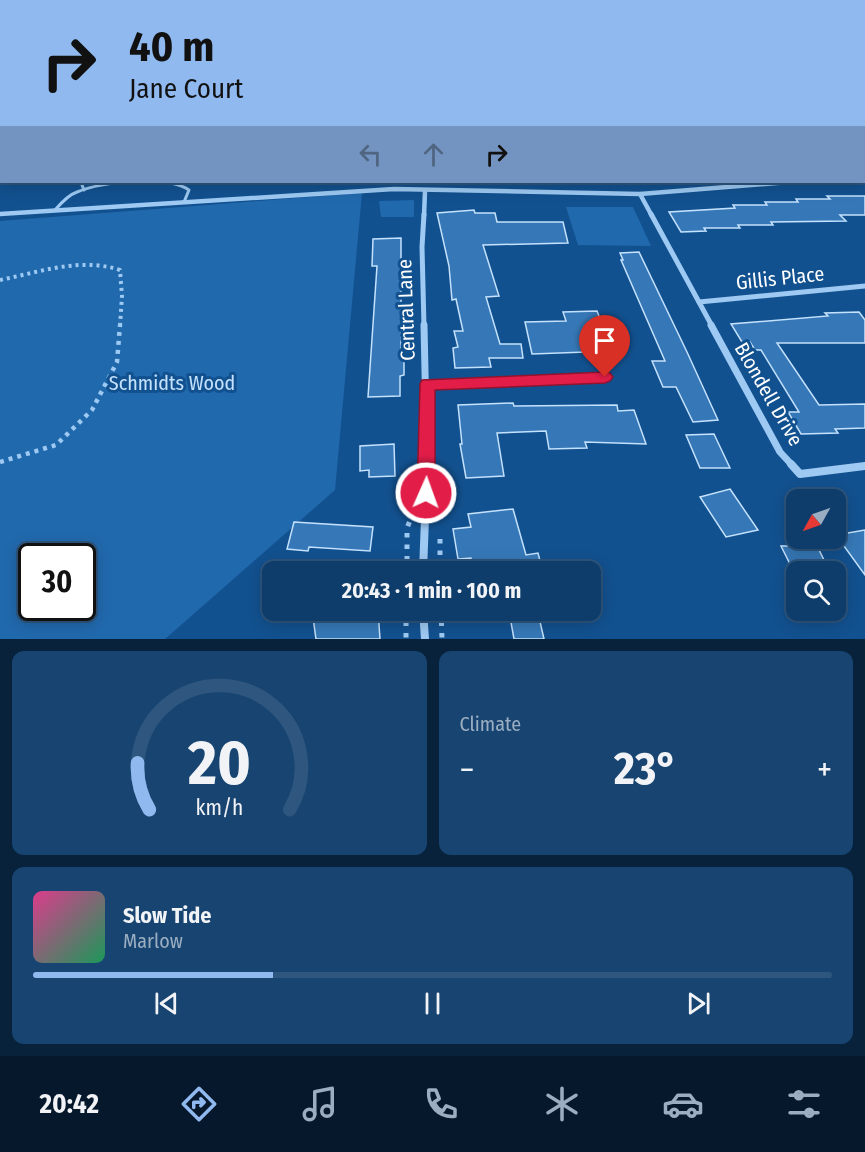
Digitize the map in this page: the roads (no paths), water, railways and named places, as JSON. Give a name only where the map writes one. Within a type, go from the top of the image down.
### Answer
[{"type":"street","points":[[0,214],[394,189],[640,194],[777,183]]},
{"type":"street","name":"Central Lane","points":[[423,561],[427,384],[422,258],[424,190]]},
{"type":"street","points":[[640,194],[699,303]]},
{"type":"street","name":"Gillis Place","points":[[699,303],[865,286]]},
{"type":"street","name":"Blondell Drive","points":[[699,303],[780,452],[800,474],[865,466]]},
{"type":"street","points":[[427,384],[605,377]]},
{"type":"street","points":[[424,621],[425,639]]},
{"type":"lane","points":[[84,183],[82,185],[84,190]]},
{"type":"lane","points":[[55,210],[64,200],[84,190],[130,183]]},
{"type":"lane","points":[[184,183],[189,190],[184,202]]},
{"type":"park label","name":"Schmidts Wood","points":[[172,383]]}]
